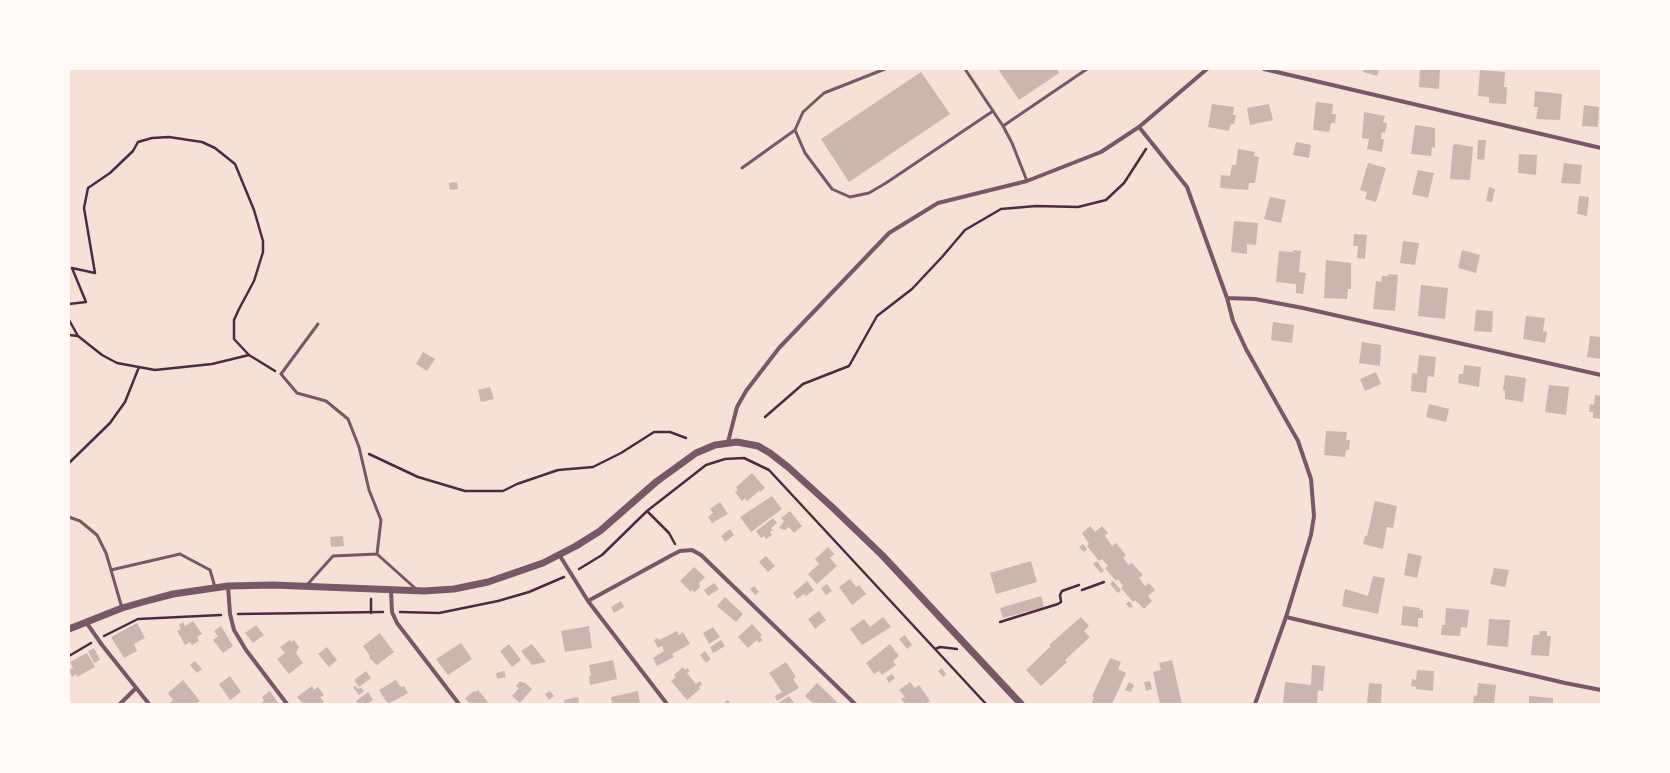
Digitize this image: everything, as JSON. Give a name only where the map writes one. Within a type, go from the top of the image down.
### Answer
[{"type":"street","points":[[728,442],[737,407],[746,391],[779,348],[889,234],[938,203],[1027,181],[1101,152],[1139,127],[1207,69]]},
{"type":"street","points":[[1264,69],[1601,148]]},
{"type":"street","points":[[1139,127],[1187,187],[1227,298],[1233,321],[1246,349],[1298,441],[1312,480],[1314,516],[1311,535],[1286,617],[1255,704]]},
{"type":"street","points":[[1227,298],[1255,298],[1306,308],[1601,375]]},
{"type":"street","points":[[69,629],[122,608],[173,594],[228,586],[246,585],[418,591],[454,589],[488,582],[560,556],[600,531],[656,482],[690,457],[708,447],[728,442],[758,446],[788,466],[882,555],[1021,704]]},
{"type":"street","points":[[588,601],[680,551],[692,550],[701,555],[855,704]]},
{"type":"street","points":[[560,556],[588,601],[667,704]]},
{"type":"street","points":[[228,586],[230,614],[238,638],[287,704]]},
{"type":"street","points":[[391,591],[392,612],[397,623],[459,704]]},
{"type":"street","points":[[1286,617],[1565,683],[1601,690]]},
{"type":"street","points":[[86,621],[97,639],[149,704]]},
{"type":"street","points":[[120,704],[136,688]]},
{"type":"lane","points":[[742,168],[795,130],[803,112],[824,93],[885,69]]},
{"type":"lane","points":[[965,69],[1003,126],[1015,149],[1027,181]]},
{"type":"lane","points":[[1003,126],[1087,69]]},
{"type":"lane","points":[[795,130],[805,153],[832,189],[850,197],[869,193],[886,183],[993,111]]},
{"type":"lane","points":[[318,324],[281,374],[297,393],[326,401],[348,418],[360,449],[369,490],[381,520],[376,554]]},
{"type":"lane","points":[[69,517],[80,521],[97,535],[104,548],[122,608]]},
{"type":"lane","points":[[111,570],[180,554],[210,570],[215,588]]},
{"type":"lane","points":[[305,587],[333,556],[376,554],[418,591]]},
{"type":"path","points":[[69,304],[86,302],[72,268],[95,274],[84,208],[88,188],[110,173],[133,151],[138,142],[152,138],[169,138],[202,142],[215,148],[235,164],[254,210],[263,241],[264,252],[254,281],[234,320],[234,339],[248,355],[281,374]]},
{"type":"path","points":[[765,417],[803,384],[848,366],[877,316],[912,289],[942,258],[965,230],[1001,209],[1036,206],[1078,207],[1106,200],[1124,183],[1150,142]]},
{"type":"path","points":[[69,320],[78,336],[102,355],[117,364],[155,370],[212,364],[248,355]]},
{"type":"path","points":[[69,335],[78,336]]},
{"type":"path","points":[[69,463],[110,423],[125,402],[139,367]]},
{"type":"path","points":[[360,449],[418,477],[465,491],[503,491],[517,484],[558,470],[593,467],[621,453],[654,432],[670,432],[686,438]]},
{"type":"path","points":[[69,656],[97,639],[138,619],[230,614],[392,612],[438,613],[498,602],[529,592],[571,574],[602,555],[647,511],[682,483],[714,461],[744,458],[760,464],[769,470],[986,704]]},
{"type":"path","points":[[647,511],[669,533],[680,551]]},
{"type":"path","points":[[1082,590],[1104,582]]},
{"type":"path","points":[[1000,622],[1058,604],[1061,602],[1060,595],[1062,591],[1079,585]]},
{"type":"path","points":[[371,599],[371,613]]},
{"type":"path","points":[[935,649],[940,647],[957,649]]},
{"type":"building","points":[[998,69],[1057,69],[1059,73],[1019,100]]},
{"type":"building","points":[[1364,69],[1379,69],[1377,76],[1363,72]]},
{"type":"building","points":[[1420,69],[1440,69],[1439,89],[1419,87]]},
{"type":"building","points":[[1480,70],[1505,72],[1504,87],[1507,87],[1506,104],[1489,103],[1489,97],[1478,96]]},
{"type":"building","points":[[921,72],[950,114],[849,182],[821,139]]},
{"type":"building","points":[[1535,91],[1562,94],[1560,120],[1536,119],[1538,107],[1534,107]]},
{"type":"building","points":[[1316,102],[1333,104],[1332,114],[1336,114],[1335,123],[1331,123],[1329,132],[1313,130]]},
{"type":"building","points":[[1212,104],[1234,107],[1233,115],[1236,115],[1234,124],[1231,124],[1229,131],[1208,127]]},
{"type":"building","points":[[1269,104],[1273,120],[1250,125],[1247,108]]},
{"type":"building","points":[[1584,105],[1599,107],[1598,127],[1582,126]]},
{"type":"building","points":[[1364,112],[1385,116],[1383,122],[1387,123],[1385,133],[1382,132],[1381,139],[1384,139],[1382,152],[1367,149],[1369,139],[1362,138]]},
{"type":"building","points":[[1415,125],[1435,128],[1435,148],[1432,147],[1431,156],[1411,154]]},
{"type":"building","points":[[1478,140],[1486,140],[1484,160],[1477,159]]},
{"type":"building","points":[[1296,142],[1311,145],[1309,158],[1293,155]]},
{"type":"building","points":[[1456,144],[1473,147],[1470,180],[1450,179],[1453,145]]},
{"type":"building","points":[[1238,149],[1255,152],[1254,156],[1259,157],[1255,183],[1249,183],[1248,190],[1220,188],[1221,175],[1230,176],[1232,165],[1236,165]]},
{"type":"building","points":[[1519,154],[1537,155],[1536,175],[1518,173]]},
{"type":"building","points":[[1368,163],[1386,168],[1376,202],[1365,199],[1367,192],[1360,190]]},
{"type":"building","points":[[1564,163],[1582,165],[1580,184],[1561,183]]},
{"type":"building","points":[[1418,170],[1434,173],[1428,198],[1412,194]]},
{"type":"building","points":[[457,182],[458,189],[450,190],[449,183]]},
{"type":"building","points":[[1489,187],[1495,189],[1492,202],[1486,201]]},
{"type":"building","points":[[1579,196],[1589,197],[1587,216],[1577,214]]},
{"type":"building","points":[[1270,197],[1286,200],[1281,223],[1264,219]]},
{"type":"building","points":[[1234,221],[1258,223],[1256,245],[1247,244],[1247,254],[1231,252]]},
{"type":"building","points":[[1354,234],[1367,235],[1365,259],[1357,258],[1358,246],[1353,246]]},
{"type":"building","points":[[1403,241],[1419,243],[1415,265],[1400,263]]},
{"type":"building","points":[[1293,250],[1301,251],[1299,272],[1306,273],[1303,294],[1296,293],[1296,284],[1276,282],[1279,251],[1293,252]]},
{"type":"building","points":[[1462,250],[1480,255],[1476,273],[1458,268]]},
{"type":"building","points":[[1326,260],[1351,263],[1351,289],[1348,289],[1347,299],[1324,298]]},
{"type":"building","points":[[1389,274],[1398,275],[1395,311],[1373,309],[1376,281],[1381,282],[1382,276],[1388,276]]},
{"type":"building","points":[[1421,285],[1448,288],[1445,319],[1418,316]]},
{"type":"building","points":[[1476,310],[1493,311],[1492,332],[1474,331]]},
{"type":"building","points":[[1526,316],[1545,318],[1543,331],[1547,332],[1545,343],[1523,339]]},
{"type":"building","points":[[1273,322],[1294,325],[1292,343],[1271,340]]},
{"type":"building","points":[[1590,336],[1601,337],[1601,359],[1587,357]]},
{"type":"building","points":[[1362,342],[1381,345],[1380,366],[1359,363]]},
{"type":"building","points":[[423,352],[435,359],[427,371],[416,364]]},
{"type":"building","points":[[1419,355],[1436,357],[1434,377],[1428,376],[1426,393],[1411,391],[1412,373],[1417,374]]},
{"type":"building","points":[[1464,365],[1481,367],[1479,387],[1458,383],[1459,374],[1463,374]]},
{"type":"building","points":[[1376,372],[1381,384],[1365,391],[1360,379]]},
{"type":"building","points":[[1505,375],[1526,378],[1523,402],[1505,399],[1505,391],[1503,390]]},
{"type":"building","points":[[1549,385],[1569,387],[1566,415],[1545,412]]},
{"type":"building","points":[[490,387],[494,399],[481,402],[478,390]]},
{"type":"building","points":[[1595,395],[1601,396],[1601,419],[1593,418],[1593,412],[1589,412],[1590,404],[1594,405]]},
{"type":"building","points":[[1429,404],[1449,409],[1446,422],[1426,417]]},
{"type":"building","points":[[1326,431],[1347,432],[1346,440],[1350,440],[1349,450],[1346,450],[1345,457],[1324,455]]},
{"type":"building","points":[[752,473],[765,488],[747,501],[745,498],[742,501],[735,492],[738,490],[736,487]]},
{"type":"building","points":[[772,496],[782,509],[751,532],[740,517]]},
{"type":"building","points":[[1375,501],[1397,506],[1393,528],[1387,527],[1383,549],[1363,544],[1365,536],[1367,536]]},
{"type":"building","points":[[720,502],[728,514],[712,523],[708,517],[713,513],[710,509]]},
{"type":"building","points":[[790,511],[802,526],[794,533],[789,527],[785,530],[779,528],[784,521],[781,518]]},
{"type":"building","points":[[773,518],[777,523],[771,528],[773,530],[770,532],[772,535],[766,539],[764,536],[761,538],[756,531]]},
{"type":"building","points":[[1090,526],[1095,532],[1102,526],[1108,533],[1105,536],[1112,546],[1116,543],[1126,555],[1123,558],[1129,565],[1132,563],[1143,575],[1139,578],[1145,586],[1149,583],[1155,590],[1148,596],[1152,601],[1144,609],[1135,600],[1133,602],[1121,588],[1123,586],[1118,579],[1116,581],[1105,568],[1108,566],[1102,559],[1099,561],[1087,546],[1089,544],[1082,533]]},
{"type":"building","points":[[730,529],[734,535],[725,542],[721,536]]},
{"type":"building","points":[[343,536],[344,546],[331,547],[330,537]]},
{"type":"building","points":[[1083,544],[1087,549],[1084,552],[1079,547]]},
{"type":"building","points":[[828,547],[834,554],[830,558],[837,566],[817,584],[808,574],[819,564],[815,559]]},
{"type":"building","points":[[1408,553],[1422,556],[1417,578],[1404,575]]},
{"type":"building","points":[[766,556],[775,566],[768,572],[759,562]]},
{"type":"building","points":[[1031,561],[1037,582],[996,594],[990,573]]},
{"type":"building","points":[[1097,561],[1104,571],[1101,573],[1093,564]]},
{"type":"building","points":[[694,567],[705,577],[699,583],[700,587],[695,592],[692,590],[691,592],[680,581]]},
{"type":"building","points":[[1494,568],[1509,570],[1505,587],[1490,584]]},
{"type":"building","points":[[1373,576],[1385,578],[1378,614],[1342,606],[1345,589],[1368,596]]},
{"type":"building","points":[[850,579],[856,587],[859,585],[866,594],[852,605],[839,587]]},
{"type":"building","points":[[807,581],[814,590],[806,596],[804,594],[797,599],[793,593]]},
{"type":"building","points":[[1113,581],[1121,590],[1118,593],[1110,584]]},
{"type":"building","points":[[714,583],[719,589],[708,596],[704,590]]},
{"type":"building","points":[[827,584],[832,591],[826,595],[821,588]]},
{"type":"building","points":[[754,586],[759,592],[755,595],[750,589]]},
{"type":"building","points":[[1041,596],[1044,607],[1003,618],[1000,608]]},
{"type":"building","points":[[725,597],[743,614],[736,622],[717,606]]},
{"type":"building","points":[[621,601],[624,607],[614,613],[611,607]]},
{"type":"building","points":[[1129,601],[1133,606],[1130,608],[1126,604]]},
{"type":"building","points":[[1403,606],[1420,608],[1419,610],[1423,610],[1423,618],[1418,618],[1418,627],[1401,625]]},
{"type":"building","points":[[1446,608],[1469,610],[1467,628],[1461,627],[1460,636],[1441,635],[1442,625],[1445,625]]},
{"type":"building","points":[[819,611],[826,620],[815,629],[808,619]]},
{"type":"building","points":[[883,617],[891,627],[862,645],[850,629],[864,619],[870,627]]},
{"type":"building","points":[[1081,617],[1089,626],[1084,631],[1090,637],[1065,660],[1067,662],[1041,686],[1026,670],[1051,646],[1049,645]]},
{"type":"building","points":[[1489,619],[1510,620],[1508,647],[1487,645]]},
{"type":"building","points":[[193,621],[202,634],[197,637],[199,641],[192,645],[190,642],[185,645],[177,631],[181,629],[179,625],[183,622],[185,626]]},
{"type":"building","points":[[137,623],[145,638],[134,644],[137,651],[124,658],[111,637]]},
{"type":"building","points":[[752,624],[762,635],[760,637],[763,640],[759,643],[757,640],[748,648],[738,637]]},
{"type":"building","points":[[256,625],[264,635],[253,643],[245,633]]},
{"type":"building","points":[[221,626],[233,646],[223,653],[213,640],[218,636],[214,631]]},
{"type":"building","points":[[589,626],[592,648],[565,652],[561,631]]},
{"type":"building","points":[[713,627],[720,637],[709,644],[703,633]]},
{"type":"building","points":[[677,631],[679,635],[683,632],[690,644],[672,654],[674,657],[657,666],[653,658],[664,651],[662,646],[658,648],[654,640],[658,638],[659,640]]},
{"type":"building","points":[[1540,631],[1547,631],[1547,636],[1551,636],[1549,656],[1531,655],[1533,635],[1539,635]]},
{"type":"building","points":[[380,633],[394,652],[377,665],[369,658],[370,656],[363,646]]},
{"type":"building","points":[[905,635],[912,645],[907,649],[899,639]]},
{"type":"building","points":[[290,640],[291,642],[294,640],[299,647],[296,653],[303,663],[289,674],[277,659],[285,653],[280,647]]},
{"type":"building","points":[[721,640],[725,646],[713,653],[710,647]]},
{"type":"building","points":[[461,643],[472,659],[448,675],[436,659]]},
{"type":"building","points":[[509,644],[521,660],[512,667],[500,651]]},
{"type":"building","points":[[532,644],[546,662],[532,665],[521,651]]},
{"type":"building","points":[[890,644],[899,656],[893,661],[896,665],[882,675],[879,671],[874,674],[866,663]]},
{"type":"building","points":[[327,647],[337,660],[329,667],[318,654]]},
{"type":"building","points":[[94,648],[100,660],[94,663],[88,651]]},
{"type":"building","points":[[705,651],[711,659],[706,663],[700,655]]},
{"type":"building","points":[[87,653],[95,667],[77,677],[76,674],[72,677],[69,670],[73,668],[70,662]]},
{"type":"building","points":[[1110,658],[1121,662],[1118,669],[1126,673],[1112,704],[1091,704],[1094,697],[1092,696]]},
{"type":"building","points":[[613,660],[617,679],[590,685],[589,676],[591,676],[589,665]]},
{"type":"building","points":[[1172,660],[1182,704],[1160,704],[1153,672],[1161,670],[1159,663]]},
{"type":"building","points":[[195,661],[202,669],[197,673],[190,665]]},
{"type":"building","points":[[786,662],[796,677],[793,679],[799,688],[777,701],[775,696],[782,692],[769,673]]},
{"type":"building","points":[[1312,665],[1325,666],[1323,691],[1318,690],[1317,704],[1283,704],[1285,682],[1311,685]]},
{"type":"building","points":[[683,667],[685,670],[687,668],[690,671],[687,673],[696,684],[700,681],[702,684],[699,687],[700,689],[687,700],[671,681],[676,677],[674,675]]},
{"type":"building","points":[[942,668],[946,674],[943,677],[938,671]]},
{"type":"building","points":[[1417,670],[1434,671],[1433,691],[1416,689],[1416,687],[1411,686],[1412,679],[1416,680]]},
{"type":"building","points":[[366,671],[371,678],[359,687],[354,680]]},
{"type":"building","points":[[504,671],[506,677],[497,679],[496,673]]},
{"type":"building","points":[[892,674],[895,678],[889,683],[886,678]]},
{"type":"building","points":[[230,676],[241,692],[230,700],[219,684]]},
{"type":"building","points":[[183,680],[200,701],[196,704],[170,703],[173,700],[168,693]]},
{"type":"building","points":[[396,680],[401,687],[404,686],[408,693],[388,704],[379,690]]},
{"type":"building","points":[[520,681],[523,683],[524,682],[532,689],[520,703],[512,696],[519,688],[516,686]]},
{"type":"building","points":[[1150,681],[1152,689],[1146,691],[1144,682]]},
{"type":"building","points":[[910,682],[915,688],[919,685],[930,701],[926,704],[905,704],[901,699],[905,697],[899,690]]},
{"type":"building","points":[[1129,682],[1134,685],[1131,692],[1125,690]]},
{"type":"building","points":[[817,683],[839,704],[814,704],[805,696]]},
{"type":"building","points":[[1369,683],[1382,684],[1381,704],[1367,704]]},
{"type":"building","points":[[1478,683],[1496,685],[1494,704],[1473,704],[1474,695],[1477,696]]},
{"type":"building","points":[[312,686],[314,690],[318,687],[324,695],[320,697],[324,702],[321,704],[303,704],[297,697]]},
{"type":"building","points":[[356,686],[358,689],[361,688],[364,691],[359,695],[353,687]]},
{"type":"building","points":[[478,690],[488,702],[485,704],[470,704],[465,698],[474,691],[475,692]]},
{"type":"building","points":[[270,691],[279,704],[260,704],[264,701],[262,697]]},
{"type":"building","points":[[550,691],[554,696],[549,700],[545,694]]},
{"type":"building","points":[[638,691],[640,704],[612,704],[611,697]]},
{"type":"building","points":[[368,692],[373,700],[368,704],[358,704],[356,701]]},
{"type":"building","points":[[789,696],[795,704],[778,703]]},
{"type":"building","points":[[1529,696],[1553,698],[1553,704],[1529,704]]},
{"type":"building","points":[[578,697],[579,704],[565,704],[564,700]]},
{"type":"building","points":[[728,700],[731,704],[722,704]]}]
